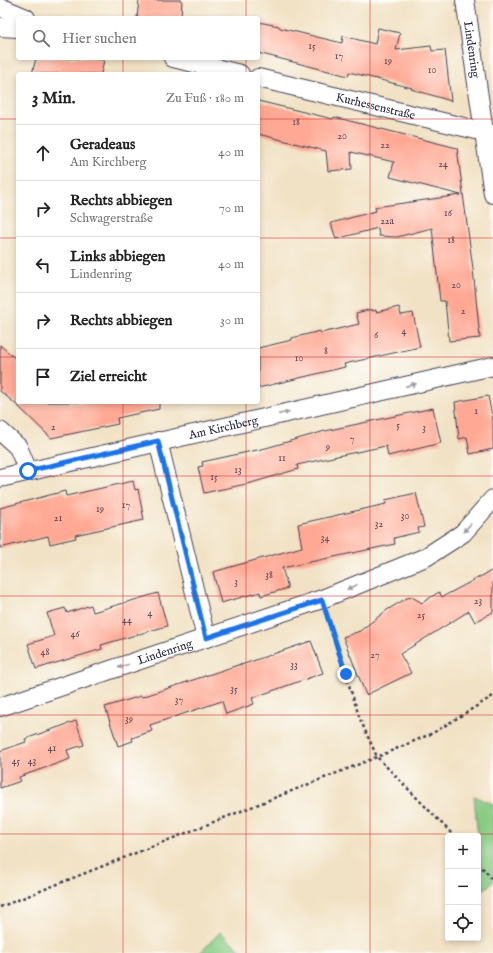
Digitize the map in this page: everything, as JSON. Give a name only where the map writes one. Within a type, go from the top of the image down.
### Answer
[{"type":"street","name":"Lindenring","points":[[465,0],[489,133],[493,194]]},
{"type":"street","points":[[0,7],[18,15]]},
{"type":"street","points":[[0,27],[16,16]]},
{"type":"street","points":[[181,60],[232,72]]},
{"type":"street","name":"Kurhessenstraße","points":[[260,78],[489,133]]},
{"type":"street","name":"Am Kirchberg","points":[[0,478],[493,366]]},
{"type":"street","points":[[0,431],[18,446],[28,471]]},
{"type":"street","points":[[158,441],[206,638]]},
{"type":"street","name":"Lindenring","points":[[0,707],[322,600],[426,557],[463,533],[493,499]]},
{"type":"path","points":[[322,600],[360,719],[377,757],[451,833]]},
{"type":"path","points":[[0,907],[377,757],[433,733],[493,696]]},
{"type":"path","points":[[481,866],[493,880]]},
{"type":"green space","points":[[474,796],[493,804],[493,882],[483,890],[481,869],[481,833],[478,833]]},
{"type":"green space","points":[[220,932],[244,953],[200,953]]},
{"type":"building","points":[[139,0],[182,0],[181,16],[137,16]]},
{"type":"building","points":[[260,22],[342,43],[343,36],[375,44],[378,28],[400,33],[396,50],[431,46],[432,51],[445,50],[451,101],[411,89],[412,88],[349,72],[348,76],[260,54]]},
{"type":"building","points":[[36,60],[104,60],[101,72],[32,72]]},
{"type":"building","points":[[260,101],[333,119],[334,117],[457,148],[473,269],[480,338],[449,341],[445,301],[440,301],[432,228],[397,237],[379,236],[378,228],[336,239],[331,223],[376,211],[375,207],[461,195],[390,177],[394,162],[351,152],[352,169],[328,171],[326,151],[260,134]]},
{"type":"building","points":[[399,307],[401,315],[413,313],[420,347],[344,364],[345,367],[260,388],[260,348],[292,340],[292,338],[320,331],[321,333],[359,324],[356,313],[372,309],[372,311],[376,310],[376,312]]},
{"type":"building","points":[[0,345],[16,359],[16,404],[159,404],[159,409],[117,418],[118,424],[51,438],[0,391]]},
{"type":"building","points":[[488,396],[493,421],[493,449],[470,454],[467,437],[459,439],[455,402]]},
{"type":"building","points":[[433,408],[441,443],[388,456],[386,446],[342,455],[297,465],[298,469],[251,483],[204,493],[198,467],[203,466],[202,462],[266,448],[325,431]]},
{"type":"building","points":[[133,481],[135,490],[138,489],[144,520],[75,535],[76,538],[50,544],[48,536],[0,548],[0,508],[65,491],[66,496]]},
{"type":"building","points":[[416,493],[424,527],[418,528],[419,532],[394,538],[395,544],[282,568],[288,588],[261,596],[260,592],[221,603],[213,572],[302,547],[298,524],[386,504],[385,500]]},
{"type":"building","points":[[493,570],[493,612],[475,622],[469,611],[400,654],[411,673],[366,695],[343,637],[360,631],[387,610],[407,598],[412,597],[422,603],[439,592],[442,597]]},
{"type":"building","points":[[158,593],[167,626],[101,645],[102,649],[36,669],[28,644],[54,636],[47,613],[65,608],[67,613],[91,605],[93,612]]},
{"type":"building","points":[[311,641],[323,673],[252,698],[254,704],[226,714],[222,701],[150,725],[152,731],[132,738],[133,741],[118,746],[105,707],[141,696],[142,697]]},
{"type":"building","points":[[76,721],[84,745],[67,750],[70,759],[19,777],[21,781],[0,788],[0,751],[26,742],[25,739]]},
{"type":"route","points":[[28,471],[158,441],[206,638],[322,600],[346,674]]}]
